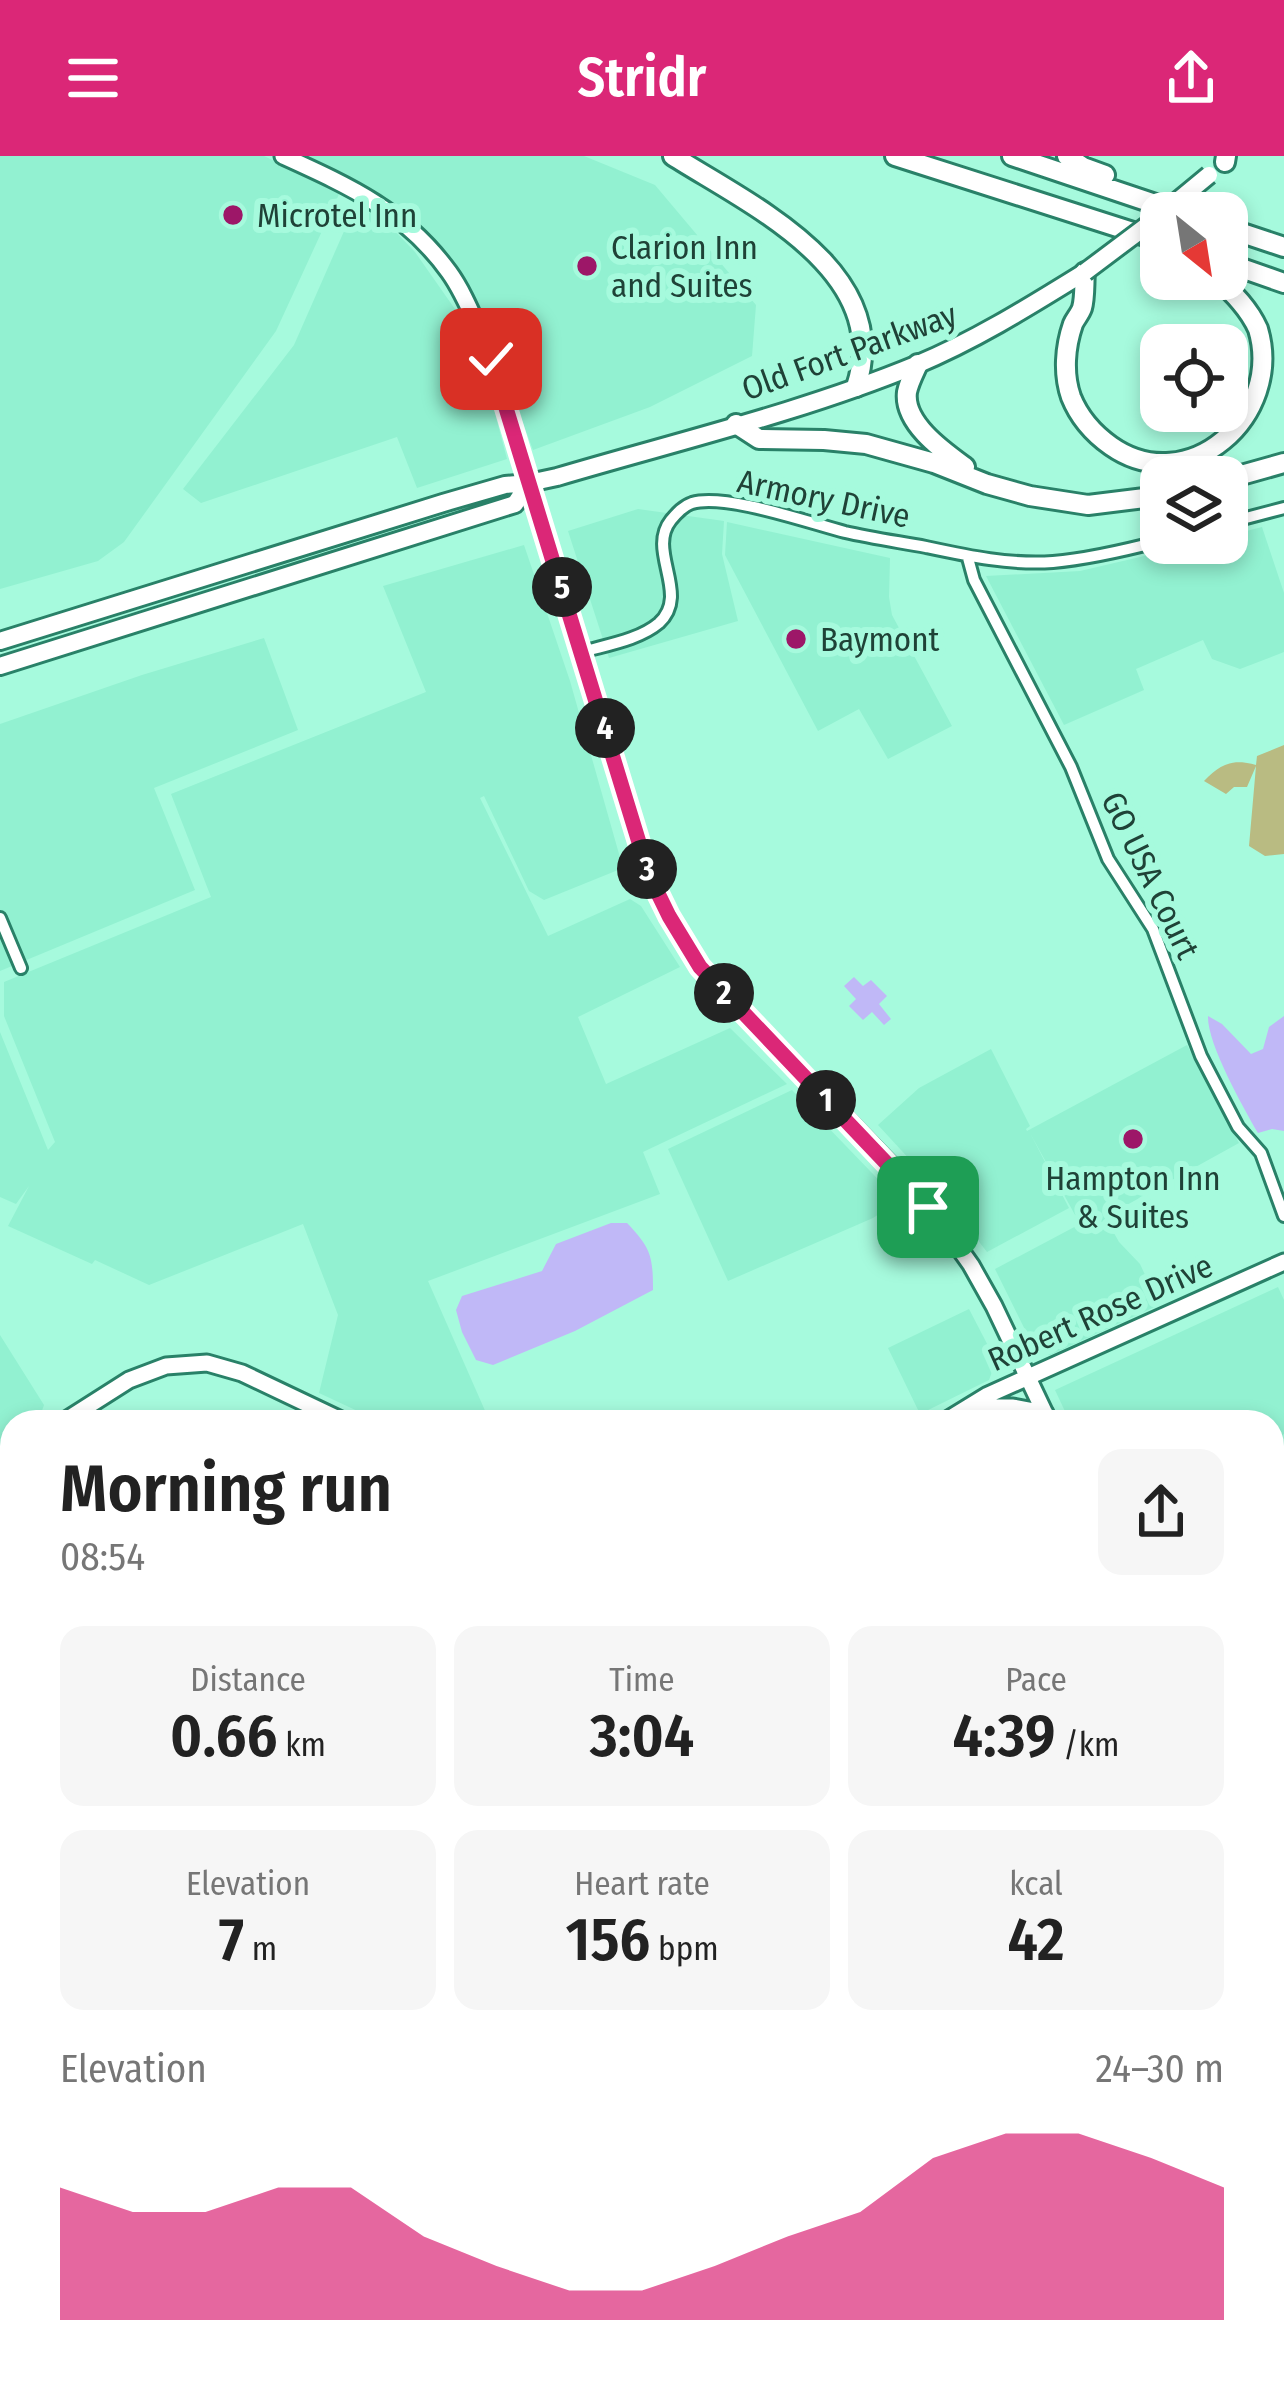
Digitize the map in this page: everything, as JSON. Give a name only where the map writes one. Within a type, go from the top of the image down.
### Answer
[{"type":"highway","points":[[673,156],[801,238],[832,269],[860,332],[864,363],[856,387]]},
{"type":"highway","points":[[895,156],[1140,235]]},
{"type":"highway","points":[[1012,156],[1140,199]]},
{"type":"highway","points":[[1067,156],[1117,180],[1132,196]]},
{"type":"highway","points":[[1248,235],[1284,247]]},
{"type":"highway","points":[[1248,270],[1284,283]]},
{"type":"highway","points":[[1084,272],[1082,308],[1067,350],[1072,397],[1099,438],[1142,462],[1206,455],[1234,433],[1256,404],[1264,355],[1258,330],[1239,300]]},
{"type":"highway","points":[[918,364],[906,398],[937,447],[970,471],[1030,496]]},
{"type":"highway","points":[[736,424],[759,439],[866,444],[1030,496],[1088,505],[1140,499]]},
{"type":"highway","points":[[1248,473],[1284,463]]},
{"type":"main road","points":[[283,156],[351,186],[402,218],[451,274],[488,346],[649,875],[669,916],[705,972],[942,1224],[971,1264],[1043,1410]]},
{"type":"main road","name":"Old Fort Parkway","points":[[1189,192],[1227,158]]},
{"type":"main road","name":"Old Fort Parkway","points":[[0,641],[442,503],[530,483],[856,387],[918,364],[1007,320],[1140,230]]},
{"type":"main road","name":"Old Fort Parkway","points":[[0,666],[515,504],[530,483]]},
{"type":"main road","name":"Robert Rose Drive","points":[[963,1410],[1284,1262]]},
{"type":"main road","points":[[82,1410],[129,1380],[166,1366],[207,1363],[242,1373],[320,1410]]},
{"type":"main road","points":[[968,1407],[1022,1410]]},
{"type":"street","name":"Armory Drive","points":[[582,652],[644,633],[662,621],[671,584],[662,551],[665,527],[694,502],[798,516],[843,531],[968,558],[1054,562],[1140,545]]},
{"type":"street","points":[[1248,518],[1284,508]]},
{"type":"street","name":"GO USA Court","points":[[968,558],[974,580],[1071,767],[1108,860],[1154,929],[1201,1056],[1238,1127],[1261,1153],[1284,1216]]},
{"type":"street","points":[[0,919],[21,968]]},
{"type":"shaded area","points":[[0,156],[264,156],[340,192],[276,331],[124,542],[98,561],[0,589]]},
{"type":"shaded area","name":"Clarion Inn and Suites","points":[[307,156],[584,156],[655,185],[756,305],[752,356],[650,407],[533,450],[475,296],[428,236],[386,197]]},
{"type":"shaded area","points":[[356,204],[388,224],[415,252],[464,322],[487,383],[507,459],[417,488],[397,437],[201,503],[183,489],[294,345]]},
{"type":"shaded area","points":[[638,509],[724,521],[722,554],[738,621],[609,658],[568,531]]},
{"type":"shaded area","points":[[727,522],[890,558],[892,615],[952,726],[888,759],[859,709],[818,731],[725,555]]},
{"type":"shaded area","points":[[1262,527],[1284,593],[1284,652],[1240,669],[1212,659],[1203,640],[1136,669],[1144,690],[1064,725],[986,576],[1080,571],[1140,557],[1140,564],[1248,564],[1248,531]]},
{"type":"shaded area","points":[[524,545],[570,681],[623,868],[544,900],[529,891],[484,796],[480,798],[548,936],[630,899],[641,906],[680,967],[578,1017],[606,1084],[730,1028],[787,1084],[643,1152],[660,1194],[428,1281],[485,1410],[355,1410],[319,1393],[338,1315],[303,1224],[149,1285],[8,1226],[29,1186],[16,1204],[0,1197],[0,1032],[48,1150],[55,1142],[4,1016],[4,982],[211,897],[171,794],[426,692],[383,586]]},
{"type":"shaded area","points":[[264,638],[298,730],[154,788],[195,890],[0,971],[0,724]]},
{"type":"shaded area","points":[[1284,745],[1284,854],[1265,856],[1249,846],[1256,766],[1247,787],[1234,787],[1226,794],[1204,781],[1227,764],[1256,765],[1257,756]]},
{"type":"shaded area","points":[[854,977],[863,986],[871,980],[887,996],[879,1004],[891,1019],[884,1025],[872,1012],[863,1020],[849,1006],[856,999],[844,986]]},
{"type":"shaded area","points":[[1208,1016],[1251,1054],[1263,1049],[1269,1027],[1284,1016],[1284,1131],[1258,1133],[1219,1058]]},
{"type":"shaded area","points":[[1187,1045],[1239,1143],[1105,1217],[1119,1242],[1140,1264],[1159,1305],[1050,1355],[1034,1348],[995,1269],[1080,1224],[1030,1133],[1069,1208],[987,1252],[878,1125],[919,1088],[991,1049],[1030,1126],[1027,1131]]},
{"type":"shaded area","points":[[792,1090],[899,1201],[873,1218],[728,1281],[668,1149]]},
{"type":"shaded area","points":[[611,1223],[627,1223],[646,1246],[653,1290],[575,1331],[493,1365],[476,1360],[456,1310],[462,1296],[542,1271],[556,1244]]},
{"type":"shaded area","points":[[1278,1287],[1284,1300],[1284,1410],[1064,1410],[1055,1390]]},
{"type":"shaded area","points":[[969,1309],[996,1361],[989,1380],[928,1410],[918,1410],[888,1348]]},
{"type":"shaded area","points":[[0,1335],[44,1405],[42,1410],[0,1410]]},
{"type":"place","name":"Microtel Inn","points":[[233,215]]},
{"type":"place","name":"Clarion Inn and Suites","points":[[587,266]]},
{"type":"place","name":"Baymont","points":[[796,639]]},
{"type":"place","name":"Hampton Inn & Suites","points":[[1133,1139]]},
{"type":"route","points":[[491,359],[649,875],[669,916],[700,967],[928,1207]]}]
